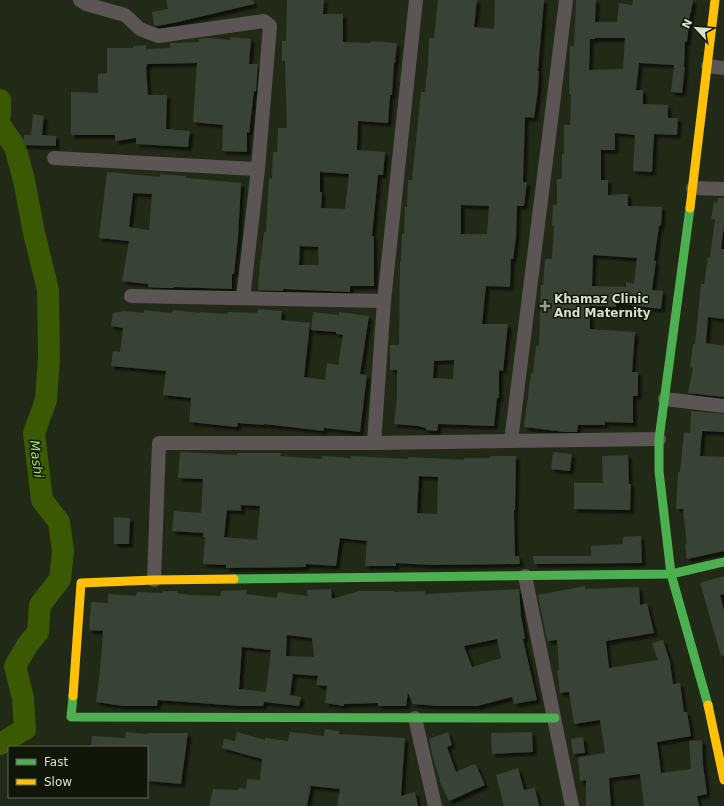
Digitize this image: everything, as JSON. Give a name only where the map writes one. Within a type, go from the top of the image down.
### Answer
[{"type":"street","points":[[80,0],[86,4],[125,15],[140,29],[158,36],[264,21],[270,26],[258,169],[243,298]]},
{"type":"street","points":[[374,443],[384,301],[416,0]]},
{"type":"street","points":[[511,441],[566,0]]},
{"type":"street","points":[[715,0],[693,188],[659,438],[659,471],[671,574],[717,713],[724,780]]},
{"type":"street","points":[[708,66],[724,68]]},
{"type":"street","points":[[54,158],[258,169]]},
{"type":"street","points":[[693,188],[724,189]]},
{"type":"street","points":[[131,296],[384,301]]},
{"type":"street","points":[[665,399],[724,406]]},
{"type":"street","points":[[154,580],[159,443],[374,443],[659,438]]},
{"type":"street","points":[[555,718],[71,717],[81,583],[154,580],[671,574],[724,562]]},
{"type":"street","points":[[525,576],[572,806]]},
{"type":"street","points":[[415,718],[435,806]]},
{"type":"building","points":[[166,0],[253,0],[254,4],[178,22],[157,26],[154,25],[152,12],[168,9]]},
{"type":"building","points":[[287,0],[324,0],[323,14],[343,14],[343,42],[371,43],[371,41],[397,43],[388,123],[358,121],[357,150],[385,152],[383,175],[378,175],[372,236],[374,236],[374,286],[350,286],[350,292],[283,289],[283,291],[258,290],[260,260],[264,232],[266,232],[269,178],[272,179],[273,152],[277,152],[278,128],[287,128],[285,61],[282,61],[282,41],[286,41]],"holes":[[[320,172],[349,174],[345,209],[321,208],[322,192],[320,192]],[[300,246],[318,247],[319,265],[299,265]]]},
{"type":"building","points":[[438,0],[477,0],[474,27],[494,29],[495,0],[544,0],[538,71],[538,90],[534,118],[525,117],[523,182],[527,182],[524,206],[517,206],[516,237],[513,259],[511,259],[510,287],[486,286],[482,324],[508,324],[503,371],[499,370],[499,398],[497,398],[494,426],[438,424],[437,431],[426,430],[426,428],[418,426],[394,424],[397,397],[397,370],[390,370],[390,345],[399,345],[400,261],[402,234],[404,234],[405,207],[407,207],[408,180],[412,180],[421,92],[425,92],[429,38],[434,38]],"holes":[[[461,205],[489,206],[487,234],[461,234]],[[454,360],[453,379],[433,378],[434,361]]]},
{"type":"building","points":[[576,0],[596,0],[595,22],[617,22],[619,3],[632,5],[633,0],[693,0],[687,42],[685,42],[685,67],[682,93],[671,92],[674,65],[639,63],[636,90],[643,90],[643,104],[668,105],[668,118],[678,118],[677,135],[654,134],[652,172],[633,171],[635,135],[615,133],[615,150],[601,150],[601,180],[608,180],[608,195],[628,194],[628,206],[662,207],[661,226],[659,226],[654,260],[656,261],[652,290],[663,291],[661,309],[616,303],[616,307],[590,306],[590,329],[635,332],[632,372],[638,372],[638,396],[633,396],[633,423],[605,422],[605,425],[578,425],[577,432],[565,432],[524,427],[536,346],[539,346],[541,285],[543,285],[545,259],[552,259],[554,226],[552,226],[553,205],[557,205],[557,179],[562,179],[564,125],[570,125],[570,46],[574,46]],"holes":[[[625,38],[623,69],[589,70],[590,39]],[[593,255],[637,258],[634,284],[626,282],[626,287],[592,286]]]},
{"type":"building","points":[[230,37],[251,39],[249,64],[258,64],[256,92],[254,91],[249,133],[247,132],[247,152],[222,151],[223,125],[193,122],[197,63],[147,64],[146,67],[148,95],[167,95],[166,129],[190,131],[188,147],[136,144],[136,138],[115,141],[115,135],[71,135],[71,92],[98,93],[98,74],[107,73],[107,48],[133,48],[133,46],[146,45],[146,49],[170,48],[170,43],[199,42],[199,39],[207,38],[230,40]]},
{"type":"building","points":[[33,114],[44,116],[42,135],[56,136],[56,146],[23,145],[24,135],[31,135]]},
{"type":"building","points":[[107,172],[160,177],[160,174],[186,176],[186,178],[241,183],[238,238],[234,274],[232,274],[232,289],[148,287],[148,284],[122,281],[129,241],[99,238]],"holes":[[[133,193],[152,194],[149,230],[129,227]]]},
{"type":"building","points":[[718,198],[724,198],[724,225],[721,249],[724,249],[724,319],[708,317],[706,343],[724,346],[724,397],[688,393],[693,368],[690,367],[693,344],[695,344],[701,284],[704,284],[708,257],[710,258],[715,219],[711,219],[714,202],[717,203]]},
{"type":"building","points":[[258,309],[282,311],[281,320],[310,323],[304,377],[325,380],[327,363],[338,365],[343,335],[336,334],[336,332],[311,330],[313,312],[339,315],[339,312],[369,316],[360,374],[367,375],[360,432],[324,428],[324,431],[264,424],[238,423],[237,427],[189,422],[191,398],[163,395],[166,371],[111,366],[113,351],[120,352],[123,328],[111,326],[113,313],[125,311],[144,313],[144,310],[172,313],[173,310],[228,314],[228,312],[257,313]]},
{"type":"building","points":[[691,411],[724,414],[724,432],[702,431],[700,456],[724,457],[724,551],[687,559],[683,509],[676,509],[678,472],[680,472],[684,432],[690,433]]},
{"type":"building","points":[[180,452],[237,455],[237,453],[281,453],[280,456],[322,459],[322,456],[351,458],[351,456],[464,460],[464,458],[490,458],[490,456],[516,456],[514,510],[515,556],[519,556],[520,564],[432,565],[396,563],[396,566],[365,566],[367,541],[340,538],[336,566],[306,564],[306,567],[226,568],[226,565],[203,564],[205,537],[203,537],[203,533],[172,531],[174,511],[201,513],[203,479],[178,478]],"holes":[[[419,476],[438,477],[437,514],[417,513]],[[241,505],[260,506],[257,540],[224,537],[227,510],[241,511]]]},
{"type":"building","points":[[553,452],[572,454],[570,471],[551,469]]},
{"type":"building","points":[[628,455],[629,484],[631,484],[630,510],[574,509],[574,483],[603,483],[602,456]]},
{"type":"building","points":[[114,517],[130,518],[129,544],[114,544]]},
{"type":"building","points":[[641,536],[642,563],[534,564],[533,556],[591,556],[591,546],[623,544],[623,537]]},
{"type":"building","points":[[724,576],[724,594],[720,595],[724,611],[724,655],[721,656],[700,583]]},
{"type":"building","points":[[585,586],[585,589],[639,587],[640,605],[647,603],[654,633],[606,641],[609,668],[658,660],[652,643],[663,640],[670,662],[673,684],[680,683],[684,712],[687,712],[691,736],[657,742],[661,773],[691,769],[689,741],[702,740],[703,764],[707,794],[697,796],[699,806],[644,806],[640,774],[609,778],[611,806],[586,806],[586,780],[580,781],[578,757],[605,753],[600,720],[574,724],[569,692],[560,693],[557,670],[559,670],[557,640],[547,641],[538,595]]},
{"type":"building","points":[[331,589],[332,599],[359,591],[425,591],[425,594],[519,589],[521,616],[525,638],[523,639],[537,700],[514,704],[512,697],[477,706],[438,706],[413,704],[408,693],[406,706],[378,706],[378,703],[344,704],[344,706],[325,703],[327,686],[316,685],[318,676],[293,674],[290,695],[301,697],[299,706],[264,702],[263,706],[240,706],[158,700],[157,706],[123,706],[96,702],[103,631],[89,630],[91,602],[108,603],[108,594],[136,596],[137,592],[163,593],[163,591],[177,591],[177,593],[190,595],[221,596],[221,591],[247,590],[246,594],[277,598],[278,592],[308,596],[307,590]],"holes":[[[287,635],[312,638],[314,657],[286,656]],[[497,639],[501,658],[472,667],[464,646]],[[242,647],[271,650],[266,692],[239,689]]]},
{"type":"building","points":[[325,729],[339,731],[339,734],[405,738],[401,796],[415,792],[418,806],[337,806],[340,789],[311,786],[307,806],[209,806],[213,789],[246,789],[247,779],[260,780],[262,759],[222,748],[224,739],[235,741],[237,732],[265,740],[265,738],[288,741],[290,732],[324,736]]},
{"type":"building","points":[[126,732],[147,734],[188,733],[181,784],[148,781],[148,746],[91,746],[92,736],[125,738]]},
{"type":"building","points":[[448,732],[452,745],[447,747],[456,772],[472,765],[476,765],[485,785],[449,801],[439,780],[440,779],[434,762],[429,739]]},
{"type":"building","points":[[532,732],[533,752],[492,754],[491,733]]},
{"type":"building","points":[[583,737],[585,753],[573,754],[571,739]]},
{"type":"building","points":[[518,768],[524,790],[535,788],[539,806],[504,806],[496,775]]},
{"type":"waterway","name":"Mashi","points":[[0,100],[0,114]]},
{"type":"waterway","name":"Mashi","points":[[0,125],[15,147],[24,180],[34,233],[48,290],[49,358],[46,400],[34,433],[42,500],[59,522],[63,551],[60,579],[40,605],[38,632],[28,644],[15,666],[23,698],[25,729],[0,744]]},
{"type":"traffic: fast","points":[[690,208],[659,439],[659,471],[671,574],[708,705]]},
{"type":"traffic: fast","points":[[234,579],[671,574],[724,562]]},
{"type":"traffic: fast","points":[[73,696],[71,717],[555,718]]},
{"type":"traffic: slow","points":[[690,208],[715,0]]},
{"type":"traffic: slow","points":[[73,696],[81,583],[234,579]]},
{"type":"traffic: slow","points":[[708,705],[724,780]]},
{"type":"place","name":"Khamaz Clinic And Maternity","points":[[545,306]]}]
